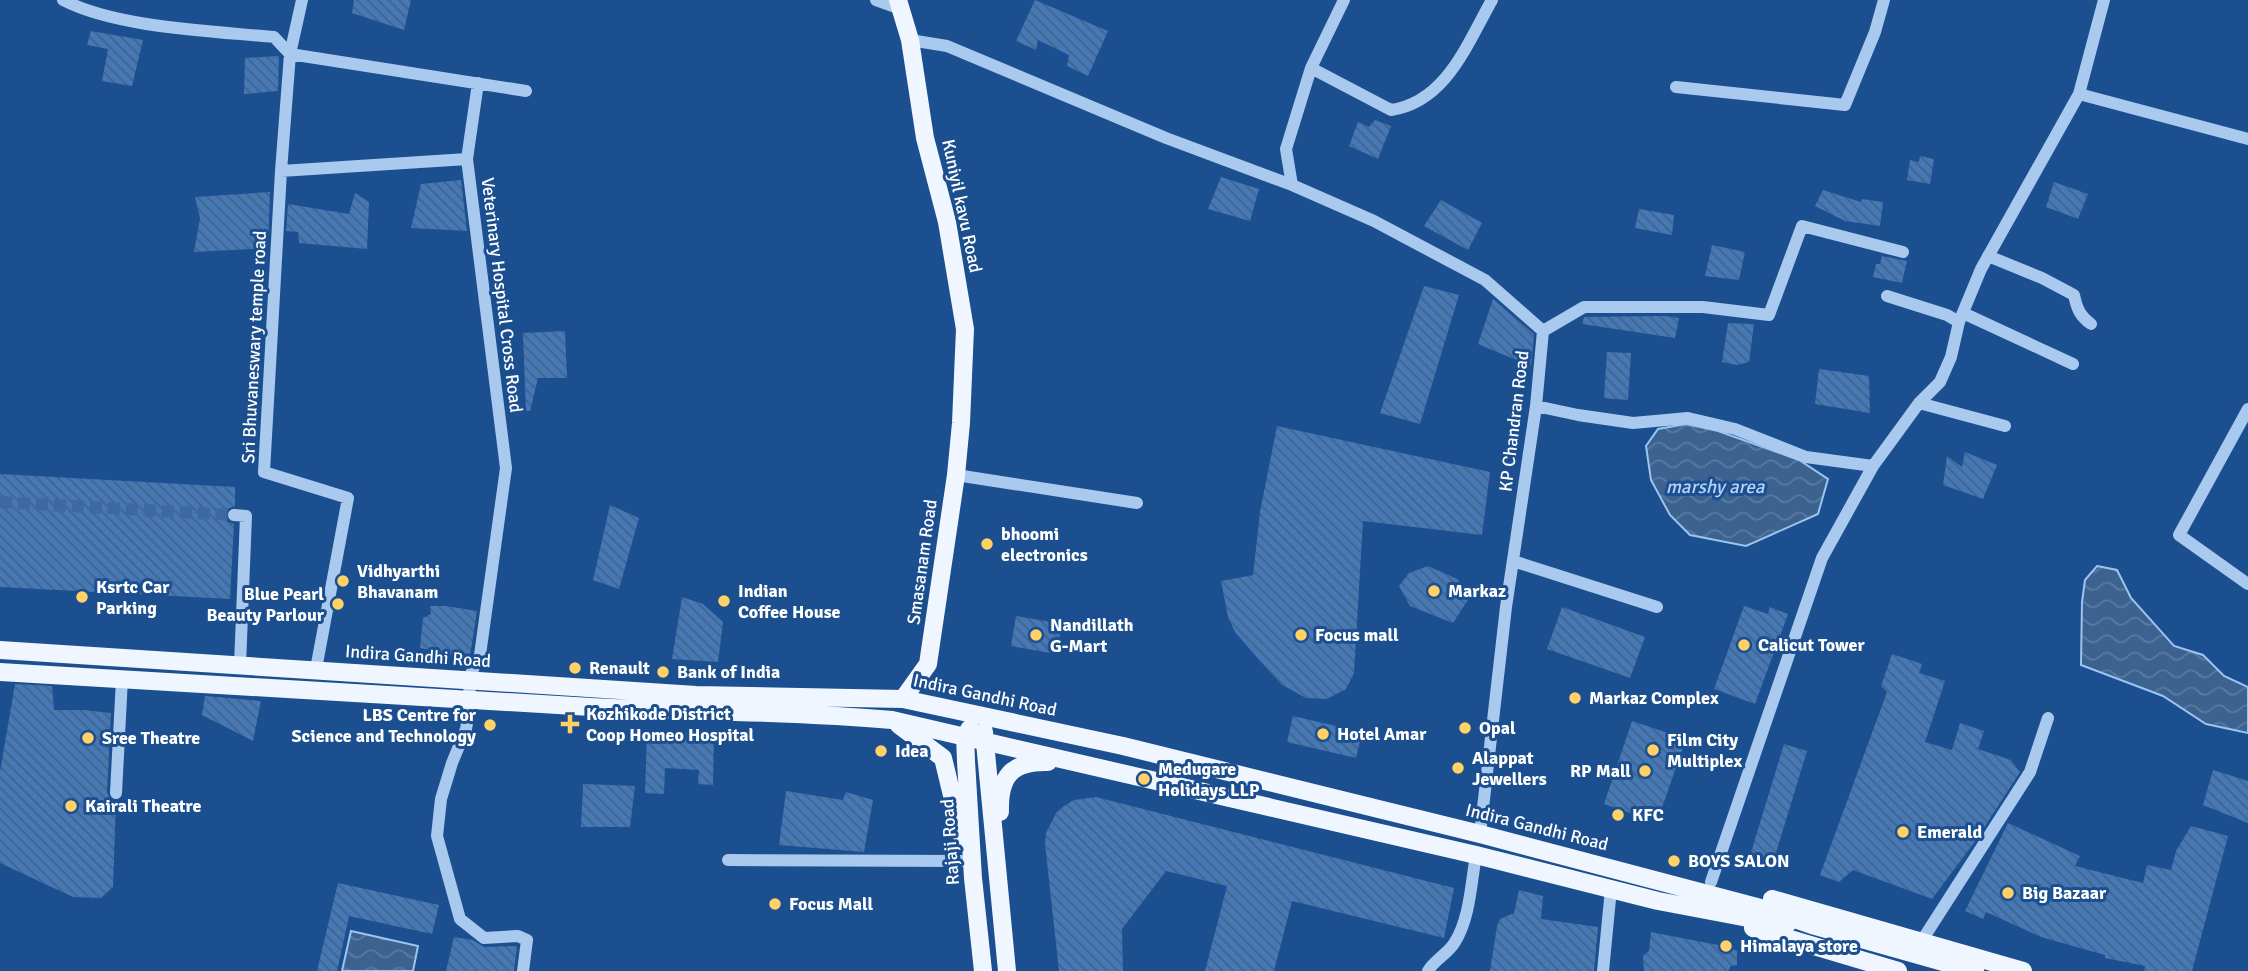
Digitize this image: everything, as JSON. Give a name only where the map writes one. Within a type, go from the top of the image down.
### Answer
[{"type":"main road","name":"Kuniyil kavu Road","points":[[899,4],[910,40],[925,138],[947,222],[965,329],[961,423]]},
{"type":"main road","name":"Smasanam Road","points":[[903,699],[928,664],[956,475],[961,423]]},
{"type":"main road","name":"Indira Gandhi Road","points":[[0,649],[696,695],[903,699],[1123,747],[1480,834],[1772,911],[1975,971]]},
{"type":"main road","name":"Indira Gandhi Road","points":[[0,672],[636,709],[826,714],[891,720],[1476,855],[1658,901],[1769,922],[1812,925]]},
{"type":"main road","points":[[965,736],[979,715]]},
{"type":"main road","points":[[979,715],[986,741],[996,876],[1007,971]]},
{"type":"main road","points":[[891,720],[943,758],[970,869]]},
{"type":"main road","name":"Rajaji Road","points":[[965,736],[970,869],[983,971]]},
{"type":"main road","points":[[996,876],[1000,828],[999,794],[1006,775],[1019,766],[1032,762],[1079,764]]},
{"type":"main road","points":[[1658,880],[1711,882],[2024,971]]},
{"type":"main road","points":[[1658,901],[1874,967],[1898,971]]},
{"type":"street","points":[[63,0],[164,26],[274,37],[290,54],[526,91]]},
{"type":"street","points":[[281,171],[290,54],[302,0]]},
{"type":"street","points":[[876,0],[899,4]]},
{"type":"street","points":[[1292,185],[1286,149],[1311,68],[1344,0]]},
{"type":"street","points":[[1311,68],[1391,110],[1404,108],[1434,92],[1455,65],[1492,0]]},
{"type":"street","points":[[1675,88],[1845,105],[1875,32],[1884,0]]},
{"type":"street","points":[[1711,882],[1822,558],[1873,466],[1919,403],[1940,382],[1951,357],[1961,317],[1988,256],[2079,94],[2104,0]]},
{"type":"street","name":"KP Chandran Road","points":[[910,40],[947,46],[1166,138],[1292,185],[1374,221],[1485,280],[1543,331],[1536,406],[1491,722],[1480,834]]},
{"type":"street","points":[[467,159],[478,83]]},
{"type":"street","points":[[2079,94],[2248,139]]},
{"type":"street","name":"Veterinary Hospital Cross Road","points":[[281,171],[467,159],[506,468],[480,655],[468,680]]},
{"type":"street","name":"Sri Bhuvaneswary temple road","points":[[281,171],[264,472],[348,498],[316,669]]},
{"type":"street","points":[[1543,331],[1584,307],[1703,307],[1769,315],[1802,226],[1903,252]]},
{"type":"street","points":[[1988,256],[2042,278],[2074,295],[2077,310],[2091,324]]},
{"type":"street","points":[[1887,296],[1961,317],[2073,364]]},
{"type":"street","points":[[1919,403],[2006,426]]},
{"type":"street","points":[[1536,406],[1633,423],[1688,418],[1735,429],[1806,457],[1873,466]]},
{"type":"street","points":[[2248,409],[2179,535],[2248,584]]},
{"type":"street","points":[[956,475],[1137,503]]},
{"type":"street","points":[[234,515],[246,516],[240,665]]},
{"type":"street","points":[[1513,561],[1657,607]]},
{"type":"street","points":[[116,793],[122,679]]},
{"type":"street","points":[[468,680],[471,700],[466,729],[441,799],[437,836],[460,919],[484,938],[519,936],[527,940],[523,971]]},
{"type":"street","points":[[1921,942],[2030,772],[2048,718]]},
{"type":"street","points":[[1428,971],[1433,962],[1454,945],[1462,926],[1476,855]]},
{"type":"street","points":[[728,860],[970,869]]},
{"type":"street","points":[[1603,971],[1611,889]]},
{"type":"water","name":"marshy area","points":[[1686,424],[1718,431],[1799,460],[1828,479],[1818,514],[1746,546],[1690,535],[1670,515],[1651,480],[1646,446],[1658,429]]},
{"type":"water","points":[[2097,566],[2117,570],[2131,598],[2174,646],[2203,655],[2224,676],[2248,687],[2248,733],[2206,724],[2163,696],[2081,665],[2085,580]]},
{"type":"water","points":[[351,931],[418,946],[413,971],[342,971]]},
{"type":"building","points":[[354,0],[411,0],[404,30],[352,13]]},
{"type":"building","points":[[1035,0],[1108,31],[1088,76],[1067,66],[1069,55],[1038,40],[1036,50],[1016,41]]},
{"type":"building","points":[[91,31],[143,40],[132,86],[102,81],[108,49],[87,45]]},
{"type":"building","points":[[279,56],[278,91],[244,94],[245,58]]},
{"type":"building","points":[[1375,120],[1391,126],[1378,159],[1349,146],[1358,122],[1369,127]]},
{"type":"building","points":[[1920,156],[1934,159],[1930,184],[1907,180],[1910,160],[1919,162]]},
{"type":"building","points":[[1221,177],[1259,189],[1250,221],[1208,209]]},
{"type":"building","points":[[461,180],[467,231],[411,228],[421,184]]},
{"type":"building","points":[[2054,182],[2088,194],[2078,219],[2046,207]]},
{"type":"building","points":[[1823,190],[1861,202],[1862,199],[1883,202],[1880,226],[1845,221],[1815,206]]},
{"type":"building","points":[[270,192],[268,248],[194,252],[200,218],[195,197]]},
{"type":"building","points":[[355,193],[369,202],[367,249],[299,243],[298,232],[286,231],[288,204],[349,214]]},
{"type":"building","points":[[1441,200],[1482,223],[1468,250],[1424,226]]},
{"type":"building","points":[[1639,209],[1674,215],[1672,235],[1635,228]]},
{"type":"building","points":[[1712,245],[1745,252],[1739,280],[1705,276]]},
{"type":"building","points":[[1882,256],[1907,261],[1902,283],[1873,277],[1876,264],[1880,264]]},
{"type":"building","points":[[1424,286],[1459,295],[1420,424],[1380,413]]},
{"type":"building","points":[[1493,299],[1534,334],[1531,366],[1478,344]]},
{"type":"building","points":[[1584,317],[1679,318],[1675,338],[1582,324]]},
{"type":"building","points":[[1728,323],[1754,324],[1749,362],[1737,365],[1722,362]]},
{"type":"building","points":[[565,331],[567,378],[538,378],[530,411],[526,411],[523,333]]},
{"type":"building","points":[[1607,352],[1631,353],[1628,400],[1604,398]]},
{"type":"building","points":[[1819,369],[1869,376],[1870,413],[1815,404]]},
{"type":"building","points":[[1277,426],[1490,472],[1482,535],[1363,521],[1354,673],[1346,689],[1327,699],[1306,698],[1282,685],[1259,660],[1235,632],[1228,617],[1221,581],[1253,575],[1260,512]]},
{"type":"building","points":[[1965,452],[1997,465],[1983,499],[1943,485],[1947,456],[1962,467]]},
{"type":"building","points":[[0,474],[235,487],[235,506],[227,509],[225,515],[228,522],[234,524],[230,599],[0,587]]},
{"type":"building","points":[[610,505],[639,518],[619,589],[593,580]]},
{"type":"building","name":"Markaz","points":[[1428,566],[1457,579],[1471,595],[1453,623],[1410,606],[1399,586],[1409,573]]},
{"type":"building","points":[[682,597],[703,604],[723,622],[718,662],[672,659]]},
{"type":"building","points":[[430,606],[477,611],[470,656],[462,657],[420,648],[423,618],[431,614]]},
{"type":"building","points":[[1744,606],[1768,614],[1770,607],[1788,614],[1755,704],[1714,689]]},
{"type":"building","points":[[1562,607],[1645,637],[1630,678],[1547,649]]},
{"type":"building","name":"Nandillath G-Mart","points":[[1016,616],[1062,624],[1056,654],[1011,646]]},
{"type":"building","points":[[1892,654],[1922,664],[1919,673],[1945,681],[1925,742],[1952,750],[1960,723],[1984,731],[1978,749],[2011,760],[2020,772],[1976,840],[1932,899],[1853,870],[1839,882],[1820,875],[1887,692],[1881,686]]},
{"type":"building","points":[[15,684],[52,686],[54,710],[111,713],[107,793],[111,800],[116,802],[113,887],[101,898],[73,897],[0,863],[0,772]]},
{"type":"building","points":[[205,696],[261,701],[253,741],[202,715]]},
{"type":"building","points":[[1293,716],[1362,732],[1356,758],[1287,742]]},
{"type":"building","name":"RP Mall","points":[[1632,721],[1686,739],[1657,822],[1604,804]]},
{"type":"building","points":[[647,732],[714,734],[713,785],[698,784],[699,770],[665,768],[664,794],[645,793]]},
{"type":"building","points":[[1784,744],[1807,751],[1772,866],[1749,859]]},
{"type":"building","points":[[2213,770],[2248,781],[2248,823],[2203,805]]},
{"type":"building","points":[[583,784],[635,786],[630,827],[581,827]]},
{"type":"building","points":[[786,791],[843,800],[846,792],[873,800],[864,852],[779,845]]},
{"type":"building","points":[[1096,797],[1454,888],[1444,938],[1292,901],[1274,971],[1205,971],[1227,886],[1166,871],[1122,929],[1123,971],[1059,971],[1046,833],[1056,813],[1064,806],[1074,800]]},
{"type":"building","points":[[2008,823],[2080,856],[2075,866],[2143,883],[2147,865],[2171,870],[2176,851],[2191,826],[2228,836],[2192,971],[2144,971],[2145,966],[2105,958],[2105,955],[2041,937],[1986,912],[1983,919],[1965,911]]},
{"type":"building","points":[[338,883],[439,905],[432,934],[349,916],[337,971],[317,971]]},
{"type":"building","points":[[1519,890],[1543,896],[1541,919],[1598,927],[1594,971],[1490,971],[1497,926],[1500,919],[1514,913]]},
{"type":"building","points":[[1651,932],[1728,947],[1737,951],[1737,965],[1731,966],[1728,971],[1644,971],[1643,956],[1649,951]]},
{"type":"building","points":[[454,937],[473,940],[484,947],[517,946],[514,971],[446,971]]},
{"type":"tunnel","points":[[0,502],[234,515]]},
{"type":"place","name":"bhoomi electronics","points":[[987,544]]},
{"type":"place","name":"Vidhyarthi Bhavanam","points":[[343,581]]},
{"type":"place","name":"Markaz","points":[[1434,591]]},
{"type":"place","name":"Ksrtc Car Parking","points":[[82,597]]},
{"type":"place","name":"Indian Coffee House","points":[[724,601]]},
{"type":"place","name":"Blue Pearl Beauty Parlour","points":[[338,604]]},
{"type":"place","name":"Nandillath G-Mart","points":[[1036,635]]},
{"type":"place","name":"Focus mall","points":[[1301,635]]},
{"type":"place","name":"Calicut Tower","points":[[1744,645]]},
{"type":"place","name":"Renault","points":[[575,668]]},
{"type":"place","name":"Bank of India","points":[[663,672]]},
{"type":"place","name":"Markaz Complex","points":[[1575,698]]},
{"type":"place","name":"Kozhikode District Coop Homeo Hospital","points":[[570,724]]},
{"type":"place","name":"LBS Centre for Science and Technology","points":[[490,725]]},
{"type":"place","name":"Opal","points":[[1465,728]]},
{"type":"place","name":"Hotel Amar","points":[[1323,734]]},
{"type":"place","name":"Sree Theatre","points":[[88,738]]},
{"type":"place","name":"Film City Multiplex","points":[[1653,750]]},
{"type":"place","name":"Idea","points":[[881,751]]},
{"type":"place","name":"Alappat Jewellers","points":[[1458,768]]},
{"type":"place","name":"RP Mall","points":[[1645,771]]},
{"type":"place","name":"Medugare Holidays LLP","points":[[1144,779]]},
{"type":"place","name":"Kairali Theatre","points":[[71,806]]},
{"type":"place","name":"KFC","points":[[1618,815]]},
{"type":"place","name":"Emerald","points":[[1903,832]]},
{"type":"place","name":"BOYS SALON","points":[[1674,861]]},
{"type":"place","name":"Big Bazaar","points":[[2008,893]]},
{"type":"place","name":"Focus Mall","points":[[775,904]]},
{"type":"place","name":"Himalaya store","points":[[1726,946]]}]
